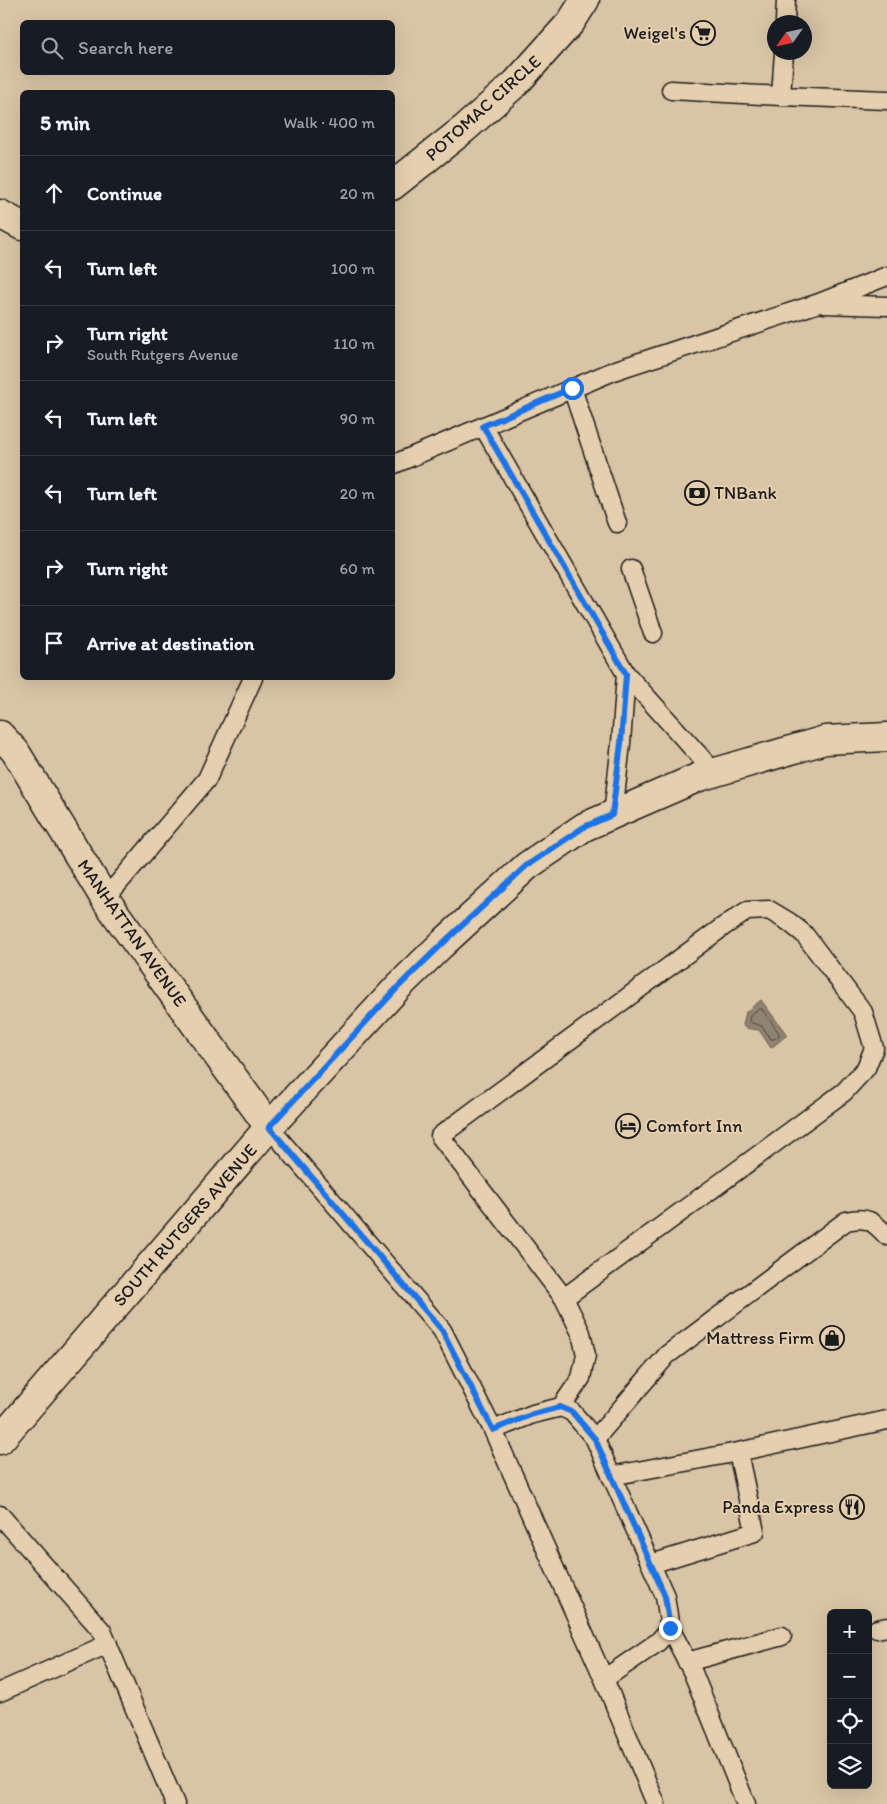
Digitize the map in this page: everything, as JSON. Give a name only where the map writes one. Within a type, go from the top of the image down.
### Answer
[{"type":"street","name":"POTOMAC CIRCLE","points":[[395,184],[464,129],[516,83],[571,22],[585,0]]},
{"type":"street","points":[[0,214],[20,225]]},
{"type":"street","name":"MANHATTAN AVENUE","points":[[0,735],[15,751],[105,899],[269,1127]]},
{"type":"street","name":"SOUTH RUTGERS AVENUE","points":[[0,1440],[269,1127],[399,986],[526,866],[584,827],[699,777],[825,740],[887,737]]},
{"type":"lane","points":[[785,15],[786,0]]},
{"type":"lane","points":[[781,96],[783,60]]},
{"type":"lane","points":[[671,90],[887,100]]},
{"type":"lane","points":[[395,464],[616,370],[819,303],[887,276]]},
{"type":"lane","points":[[819,303],[887,306]]},
{"type":"lane","points":[[572,388],[617,523]]},
{"type":"lane","points":[[483,426],[626,674],[714,772]]},
{"type":"lane","points":[[631,569],[653,633]]},
{"type":"lane","points":[[612,815],[621,743],[626,674]]},
{"type":"lane","points":[[105,899],[207,779],[252,680]]},
{"type":"lane","points":[[560,1407],[581,1378],[586,1355],[581,1333],[564,1298],[440,1136],[724,926],[747,911],[769,910],[804,934],[863,1012],[874,1048],[866,1068],[844,1092],[564,1298]]},
{"type":"lane","points":[[269,1127],[442,1330],[493,1430],[604,1679],[656,1804]]},
{"type":"lane","points":[[595,1439],[667,1355],[846,1221],[859,1218],[869,1220],[887,1236]]},
{"type":"lane","points":[[493,1430],[533,1414],[560,1407],[572,1412],[595,1439],[665,1596],[670,1628],[687,1662],[746,1804]]},
{"type":"lane","points":[[611,1476],[738,1452],[887,1420]]},
{"type":"lane","points":[[651,1564],[754,1532],[738,1452]]},
{"type":"lane","points":[[0,1515],[102,1631],[175,1804]]},
{"type":"lane","points":[[604,1679],[658,1642],[670,1628]]},
{"type":"lane","points":[[687,1662],[782,1636]]},
{"type":"lane","points":[[0,1692],[108,1644]]},
{"type":"water","points":[[761,1000],[787,1035],[771,1048],[759,1030],[745,1028],[743,1025],[746,1012]]},
{"type":"place","name":"Weigel's","points":[[703,33]]},
{"type":"place","name":"TNBank","points":[[697,493]]},
{"type":"place","name":"Comfort Inn","points":[[628,1126]]},
{"type":"place","name":"Mattress Firm","points":[[832,1338]]},
{"type":"place","name":"Panda Express","points":[[852,1507]]},
{"type":"route","points":[[572,388],[483,426],[626,674],[621,743],[612,815],[584,827],[526,866],[399,986],[269,1127],[442,1330],[493,1430],[533,1414],[560,1407],[572,1412],[595,1439],[665,1596],[670,1628]]}]
